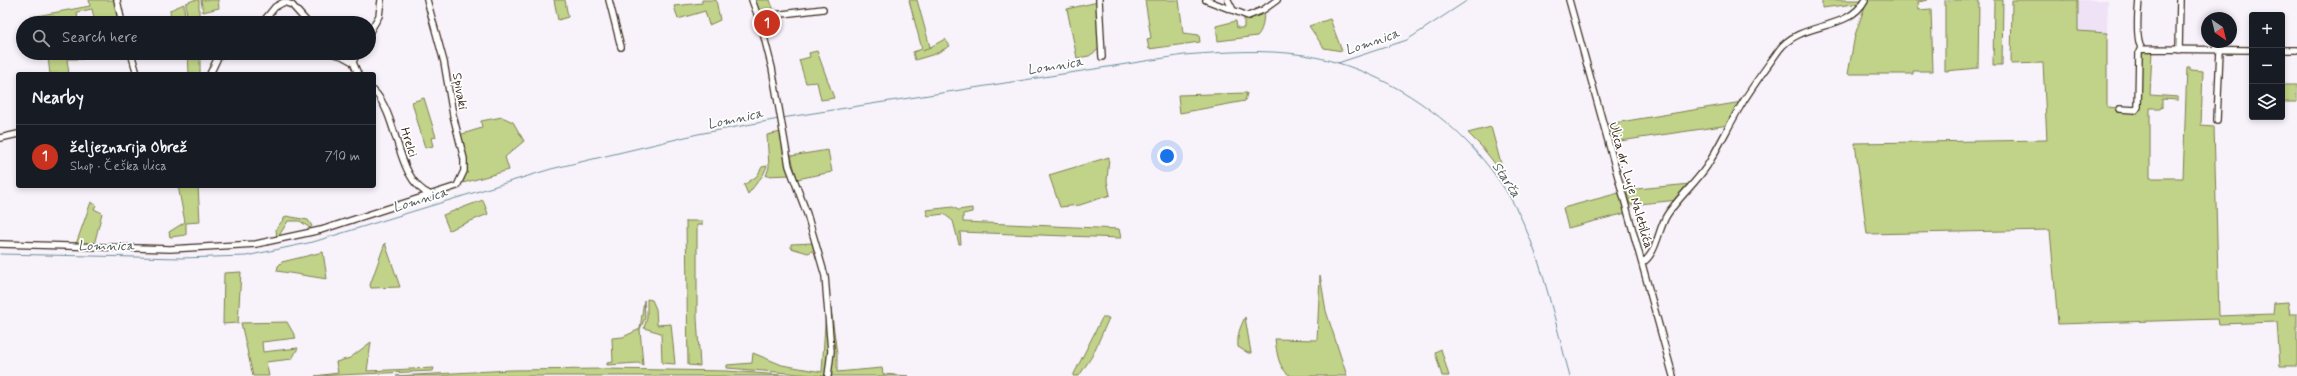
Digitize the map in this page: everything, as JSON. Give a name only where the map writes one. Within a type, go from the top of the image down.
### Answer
[{"type":"street","points":[[117,0],[120,16]]},
{"type":"street","points":[[376,21],[379,16],[381,0]]},
{"type":"street","name":"Spivaki","points":[[427,0],[447,76],[453,115],[464,159],[464,171],[457,186],[431,195]]},
{"type":"street","points":[[609,0],[621,47]]},
{"type":"street","points":[[752,0],[772,68],[789,166],[807,214],[825,276],[831,352],[828,376]]},
{"type":"street","points":[[1100,0],[1102,57]]},
{"type":"street","points":[[1206,0],[1248,16],[1263,10],[1277,0]]},
{"type":"street","points":[[1228,0],[1235,11]]},
{"type":"street","name":"Ulica dr. Luje Naletilića","points":[[1569,0],[1673,376]]},
{"type":"street","points":[[1642,263],[1650,255],[1668,214],[1693,186],[1707,166],[1743,102],[1784,44],[1796,35],[1857,12],[1865,0]]},
{"type":"street","points":[[2120,109],[2136,110],[2138,108],[2139,52],[2141,48],[2139,0]]},
{"type":"street","points":[[2179,50],[2180,0]]},
{"type":"street","points":[[268,16],[275,7],[286,1],[302,16]]},
{"type":"street","points":[[758,17],[823,9]]},
{"type":"street","points":[[2141,48],[2179,50],[2249,50]]},
{"type":"street","points":[[2217,120],[2220,50]]},
{"type":"street","points":[[2285,50],[2297,50]]},
{"type":"street","points":[[133,60],[136,72]]},
{"type":"street","points":[[211,72],[217,60]]},
{"type":"street","points":[[349,60],[353,62],[357,72]]},
{"type":"street","name":"Hrelci","points":[[376,94],[386,107],[409,175],[417,185],[431,195]]},
{"type":"street","points":[[0,138],[16,134]]},
{"type":"street","points":[[0,244],[170,249],[243,246],[302,235],[431,195]]},
{"type":"shaded area","points":[[2078,0],[2108,0],[2107,33],[2077,31]]},
{"type":"green space","points":[[89,0],[115,0],[119,16],[94,16],[92,9],[77,12],[77,16],[36,16],[90,6]]},
{"type":"green space","points":[[199,0],[199,16],[187,16],[186,3]]},
{"type":"green space","points":[[201,0],[218,0],[219,8],[203,12]]},
{"type":"green space","points":[[554,0],[565,0],[568,17],[558,20]]},
{"type":"green space","points":[[702,0],[716,0],[720,20],[709,25],[705,11],[678,19],[674,6],[702,3]]},
{"type":"green space","points":[[754,0],[770,0],[775,14],[760,15]]},
{"type":"green space","points":[[909,0],[917,0],[930,47],[923,51],[945,39],[950,46],[935,54],[915,60],[913,52],[922,49]]},
{"type":"green space","points":[[1145,0],[1179,0],[1183,33],[1199,35],[1200,42],[1149,49],[1147,39],[1151,38]]},
{"type":"green space","points":[[1822,0],[1864,0],[1862,3],[1822,8]]},
{"type":"green space","points":[[1867,0],[1928,0],[1918,2],[1919,10],[1931,9],[1933,71],[1913,71],[1913,74],[1848,74],[1855,35]]},
{"type":"green space","points":[[1945,0],[1979,0],[1978,68],[1945,71]]},
{"type":"green space","points":[[1994,0],[2003,0],[2002,65],[1993,65]]},
{"type":"green space","points":[[2012,0],[2078,0],[2078,31],[2107,33],[2107,107],[2118,108],[2118,110],[2139,111],[2140,53],[2141,50],[2152,50],[2150,95],[2178,97],[2178,100],[2162,99],[2162,108],[2150,108],[2150,178],[2183,178],[2187,67],[2190,67],[2190,70],[2203,71],[2201,125],[2214,126],[2219,316],[2273,314],[2274,303],[2288,302],[2290,314],[2297,314],[2297,366],[2280,366],[2277,322],[2219,324],[2218,319],[2058,324],[2050,230],[1867,234],[1855,143],[2047,140],[2043,63],[2011,64]]},
{"type":"green space","points":[[1098,2],[1099,49],[1089,56],[1077,58],[1067,9]]},
{"type":"green space","points":[[184,4],[185,16],[170,16],[170,10]]},
{"type":"green space","points":[[1261,13],[1264,14],[1262,29],[1257,36],[1218,41],[1216,26],[1236,21],[1237,28],[1244,28],[1244,17]]},
{"type":"green space","points":[[1330,19],[1342,51],[1324,48],[1309,26]]},
{"type":"green space","points":[[817,51],[834,98],[821,100],[817,82],[806,83],[799,60],[810,57],[809,53]]},
{"type":"green space","points":[[48,60],[67,60],[69,72],[50,72]]},
{"type":"green space","points":[[188,60],[200,60],[200,72],[189,72]]},
{"type":"green space","points":[[2285,85],[2297,85],[2297,102],[2285,102]]},
{"type":"green space","points":[[1247,93],[1245,101],[1180,113],[1178,95]]},
{"type":"green space","points":[[424,98],[436,137],[431,138],[433,146],[425,148],[412,102]]},
{"type":"green space","points":[[1742,102],[1729,125],[1613,142],[1608,124]]},
{"type":"green space","points":[[502,117],[513,122],[524,141],[505,157],[509,170],[463,183],[465,177],[465,159],[459,135],[482,128],[481,121]]},
{"type":"green space","points":[[1491,127],[1504,175],[1481,146],[1468,133]]},
{"type":"green space","points":[[781,132],[790,175],[766,176],[769,167],[767,135]]},
{"type":"green space","points":[[828,150],[832,172],[797,179],[791,156]]},
{"type":"green space","points":[[1109,157],[1107,181],[1110,195],[1080,205],[1060,207],[1049,175]]},
{"type":"green space","points":[[767,166],[763,175],[748,194],[744,185],[757,176],[762,167]]},
{"type":"green space","points":[[1691,184],[1678,200],[1630,205],[1626,190]]},
{"type":"green space","points":[[178,188],[198,188],[200,222],[186,223],[186,235],[170,237],[169,232],[185,222]]},
{"type":"green space","points":[[1619,193],[1626,213],[1568,228],[1563,208]]},
{"type":"green space","points":[[483,200],[488,214],[449,230],[443,215]]},
{"type":"green space","points":[[91,202],[96,205],[94,209],[102,213],[94,245],[76,244]]},
{"type":"green space","points":[[953,207],[958,210],[972,208],[972,212],[963,214],[963,222],[1119,229],[1121,238],[960,232],[961,244],[959,244],[953,221],[944,214],[928,216],[926,210]]},
{"type":"green space","points":[[286,216],[308,220],[312,226],[310,228],[300,221],[288,221],[277,239],[276,229]]},
{"type":"green space","points":[[686,221],[702,221],[702,225],[697,225],[697,318],[700,366],[688,365]]},
{"type":"green space","points":[[385,243],[400,287],[371,288],[370,285]]},
{"type":"green space","points":[[813,243],[815,250],[808,253],[791,248],[791,244]]},
{"type":"green space","points":[[323,252],[327,279],[277,271],[278,266],[282,262]]},
{"type":"green space","points":[[241,272],[238,323],[223,324],[224,273]]},
{"type":"green space","points":[[1320,275],[1326,311],[1347,376],[1291,376],[1283,369],[1281,365],[1275,339],[1317,340]]},
{"type":"green space","points":[[647,299],[652,300],[656,309],[657,325],[671,324],[675,364],[662,363],[661,333],[644,328],[647,318]]},
{"type":"green space","points":[[644,300],[645,318],[640,329]]},
{"type":"green space","points":[[831,308],[837,354],[837,372],[882,368],[883,374],[908,376],[831,376]]},
{"type":"green space","points":[[826,309],[828,351],[825,376],[727,368],[727,365],[752,363],[753,353],[782,365],[822,372]]},
{"type":"green space","points":[[1245,317],[1251,353],[1248,353],[1238,347],[1239,331]]},
{"type":"green space","points":[[1102,318],[1109,318],[1092,356],[1079,376],[1073,376]]},
{"type":"green space","points":[[287,322],[296,338],[262,342],[263,352],[298,348],[292,359],[266,362],[269,376],[253,376],[241,323]]},
{"type":"green space","points":[[640,329],[643,365],[638,363],[607,365],[607,363],[613,362],[612,338],[623,337]]},
{"type":"green space","points":[[371,342],[367,371],[434,368],[433,371],[315,376],[338,373],[336,362],[350,358]]},
{"type":"green space","points":[[1441,349],[1449,376],[1442,376],[1435,352]]},
{"type":"green space","points":[[605,369],[727,371],[795,376],[396,376],[511,370]]},
{"type":"waterway","name":"Lomnica","points":[[1338,63],[1407,40],[1468,0]]},
{"type":"waterway","name":"Lomnica","points":[[782,118],[1184,55],[1229,52],[1274,52],[1304,55],[1338,63],[1371,75],[1403,92],[1432,112],[1460,135],[1484,161],[1505,189],[1522,220],[1537,258],[1570,376]]},
{"type":"waterway","name":"Lomnica","points":[[0,254],[181,258],[246,256],[313,242],[551,169],[698,134],[779,119]]},
{"type":"place","name":"željeznarija Obrež","points":[[767,23]]},
{"type":"water label","name":"Starča","points":[[1507,179]]}]
